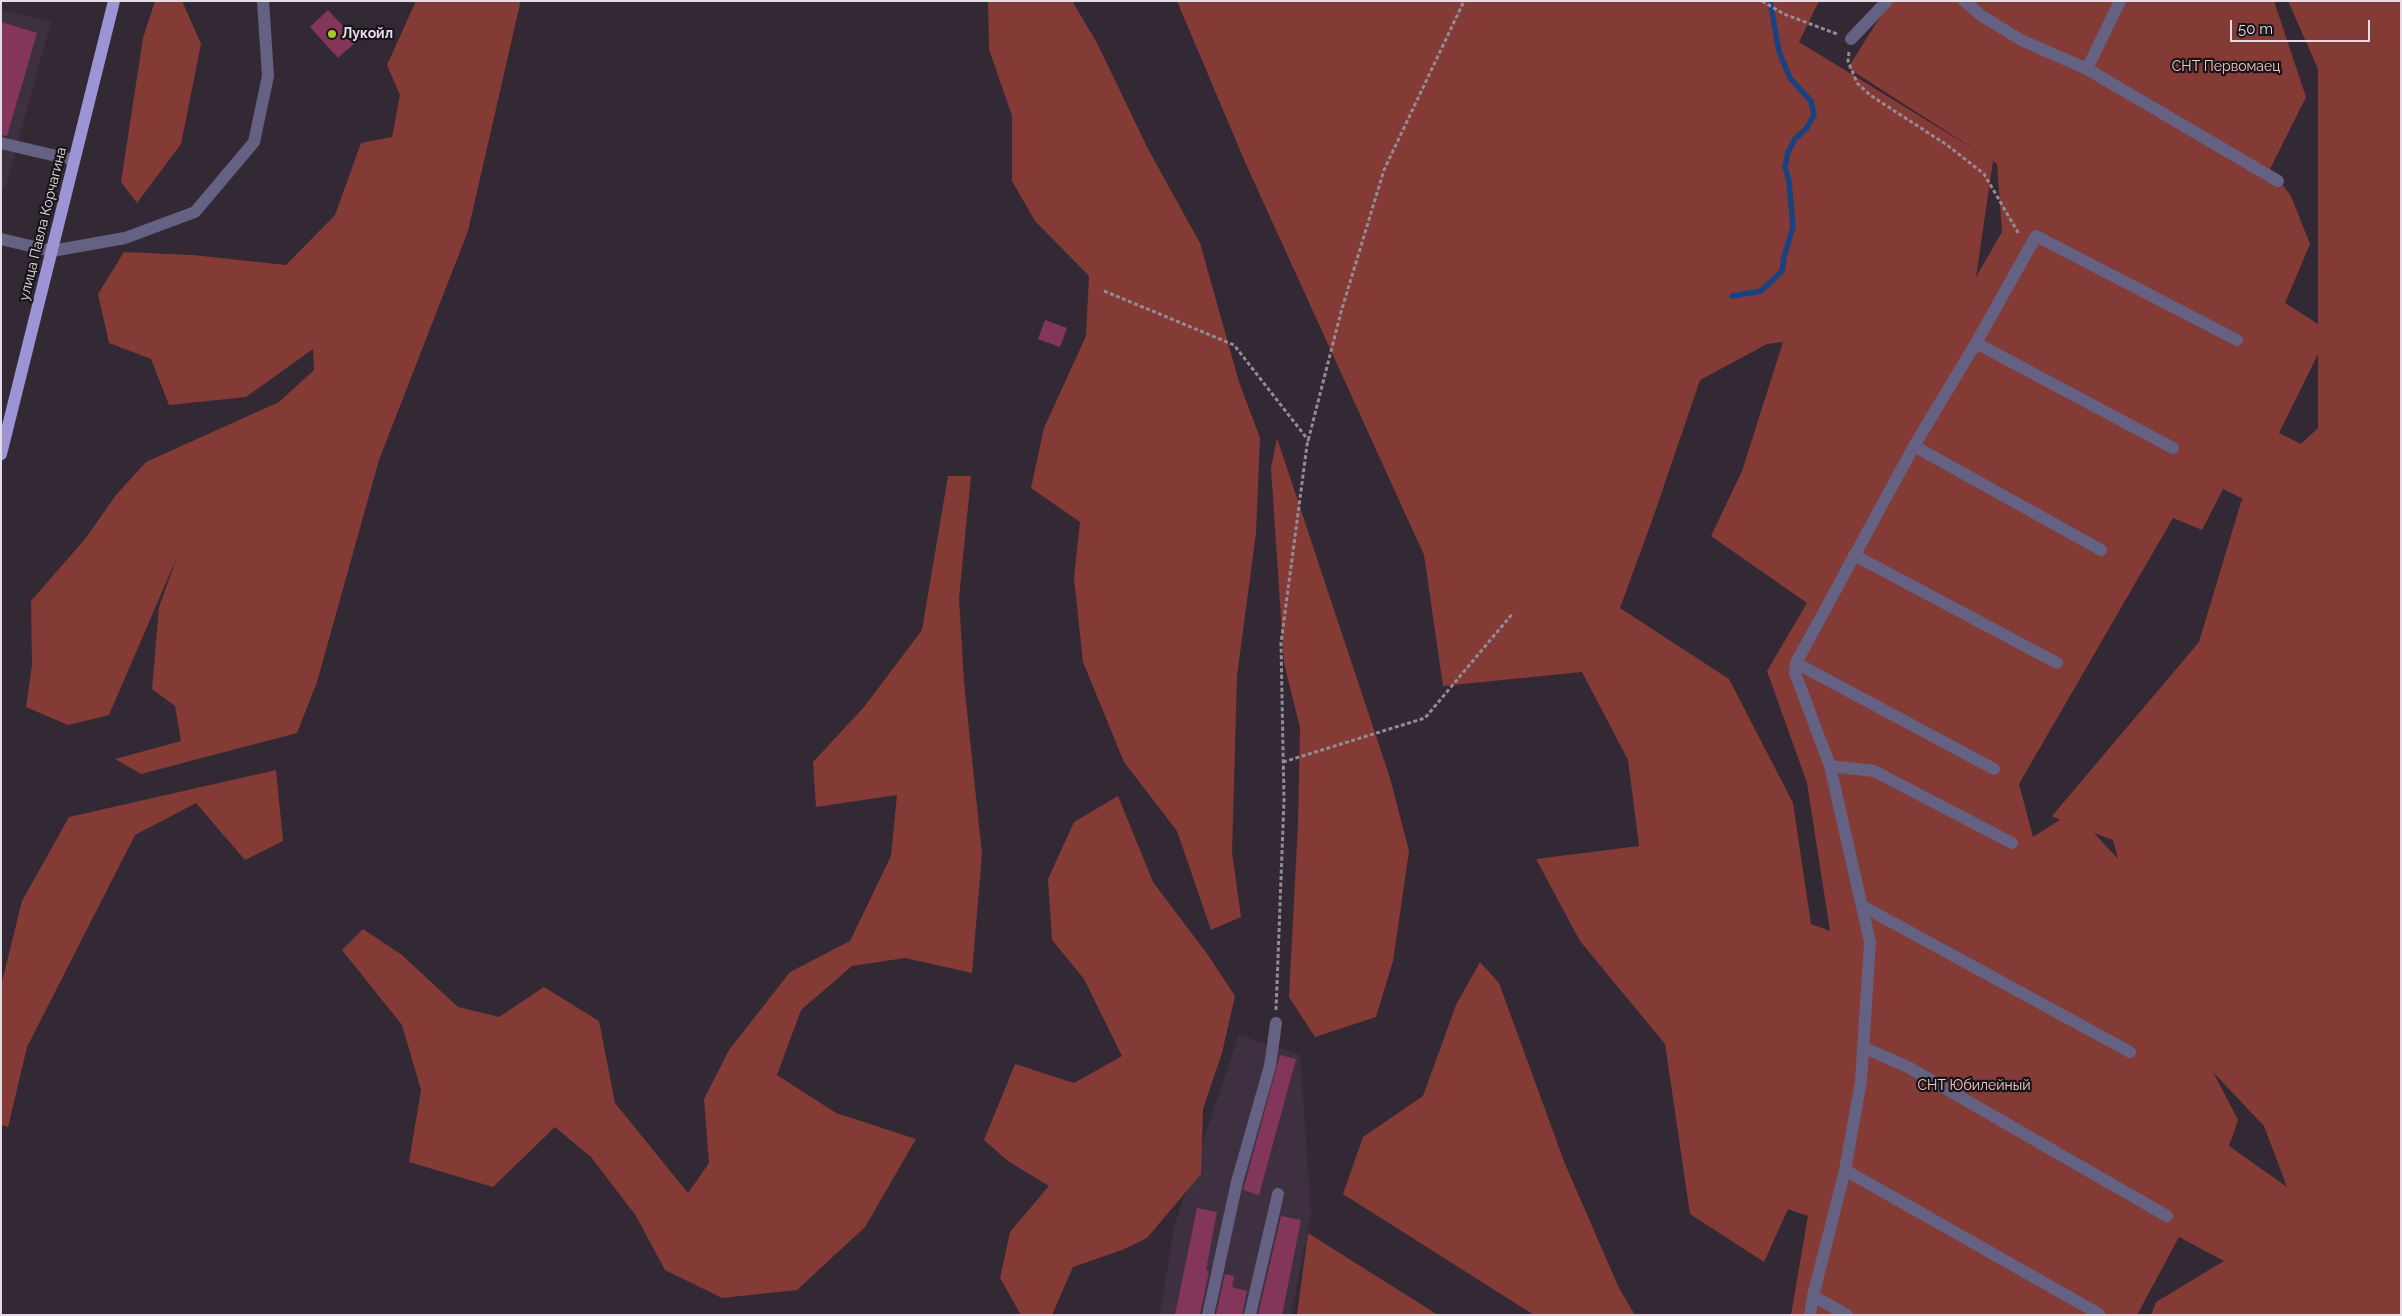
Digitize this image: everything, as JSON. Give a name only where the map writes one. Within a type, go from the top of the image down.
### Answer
[{"type":"main road","name":"улица Павла Корчагина","points":[[1,454],[114,1]]},
{"type":"street","points":[[1,239],[52,251],[126,238],[195,212],[254,142],[268,76],[263,1]]},
{"type":"street","points":[[1851,39],[1887,1]]},
{"type":"street","points":[[1964,1],[1982,16],[2021,40],[2087,69],[2278,181]]},
{"type":"street","points":[[2087,69],[2120,1]]},
{"type":"street","points":[[1,143],[74,160]]},
{"type":"street","points":[[1810,1315],[1813,1296],[1845,1170],[1861,1081],[1865,1048],[1870,942],[1864,907],[1830,766],[1796,673],[1796,663],[1914,446],[1976,343],[2036,236],[2236,340]]},
{"type":"street","points":[[1976,343],[2173,448]]},
{"type":"street","points":[[1914,446],[2101,550]]},
{"type":"street","points":[[1854,554],[2056,663]]},
{"type":"street","points":[[1796,663],[1994,769]]},
{"type":"street","points":[[1830,766],[1874,771],[2012,843]]},
{"type":"street","points":[[1864,907],[2130,1052]]},
{"type":"street","points":[[1208,1315],[1237,1182],[1270,1066],[1276,1023]]},
{"type":"street","points":[[1865,1048],[1908,1066],[2167,1216]]},
{"type":"street","points":[[1845,1170],[2098,1314]]},
{"type":"street","points":[[1250,1315],[1278,1194]]},
{"type":"street","points":[[1813,1296],[1848,1315]]},
{"type":"path","points":[[1276,1023],[1284,800],[1281,643],[1308,441],[1341,312],[1384,170],[1464,1]]},
{"type":"path","points":[[1762,1],[1784,14],[1851,39],[1848,61],[1857,83],[1870,95],[1947,145],[1984,174],[2023,240],[2030,246]]},
{"type":"path","points":[[1104,291],[1234,345],[1308,441]]},
{"type":"path","points":[[1284,762],[1425,718],[1513,613]]},
{"type":"shaded area","points":[[1,10],[51,22],[5,188],[1,187]]},
{"type":"shaded area","points":[[1239,1035],[1300,1055],[1311,1214],[1291,1315],[1160,1315],[1174,1227]]},
{"type":"green space","points":[[155,1],[182,1],[201,44],[181,144],[137,203],[121,182],[143,38]]},
{"type":"green space","points":[[416,1],[519,1],[520,4],[468,231],[379,460],[317,682],[297,733],[141,774],[115,759],[181,741],[175,706],[152,689],[159,607],[177,557],[109,715],[68,725],[26,707],[32,665],[31,601],[85,539],[116,495],[146,462],[279,402],[314,370],[313,349],[246,397],[169,405],[151,359],[109,343],[98,294],[124,252],[192,255],[286,265],[335,215],[361,143],[392,137],[400,95],[387,65]]},
{"type":"green space","points":[[988,1],[1072,1],[1097,43],[1148,149],[1200,243],[1239,382],[1260,438],[1256,533],[1237,676],[1232,852],[1241,917],[1211,930],[1177,831],[1124,762],[1083,662],[1074,578],[1080,522],[1031,488],[1044,428],[1086,336],[1089,276],[1035,221],[1012,181],[1012,116],[989,49]]},
{"type":"green space","points":[[1177,1],[1819,1],[1799,42],[1980,153],[1848,68],[1890,1],[2274,1],[2306,97],[2270,169],[2291,196],[2310,244],[2285,303],[2318,324],[2318,69],[2288,1],[2401,1],[2401,1315],[2151,1315],[2156,1302],[2224,1261],[2179,1237],[2137,1315],[1791,1315],[1808,1216],[1788,1209],[1764,1262],[1690,1214],[1665,1044],[1580,941],[1536,859],[1639,846],[1628,760],[1582,672],[1443,686],[1424,555],[1245,162]],"holes":[[[1993,161],[1997,164],[2002,232],[1976,277]],[[1783,342],[1742,471],[1711,536],[1807,603],[1767,671],[1807,783],[1830,931],[1811,924],[1793,803],[1729,679],[1620,608],[1700,380],[1767,344]],[[2318,354],[2318,428],[2301,444],[2279,433]],[[2223,489],[2243,499],[2199,642],[2052,816],[2060,820],[2033,837],[2019,784],[2173,518],[2202,530]],[[2094,833],[2113,840],[2118,859]],[[2213,1072],[2264,1126],[2287,1187],[2229,1146],[2238,1120]]]},
{"type":"green space","points":[[1277,438],[1390,778],[1409,851],[1393,961],[1376,1017],[1315,1037],[1289,997],[1298,824],[1300,728],[1284,663],[1271,468]]},
{"type":"green space","points":[[948,476],[971,476],[959,598],[964,682],[982,854],[972,973],[905,958],[852,966],[801,1010],[777,1075],[836,1113],[916,1139],[865,1227],[797,1290],[722,1298],[665,1270],[636,1216],[591,1157],[555,1127],[493,1187],[409,1162],[421,1090],[402,1025],[342,950],[363,929],[402,955],[458,1007],[499,1017],[544,987],[599,1021],[615,1103],[688,1193],[709,1163],[704,1099],[729,1050],[790,972],[850,941],[891,856],[897,795],[816,807],[813,762],[864,707],[922,630]]},
{"type":"green space","points":[[276,770],[283,841],[245,860],[196,803],[135,835],[27,1047],[8,1127],[1,1125],[1,986],[22,901],[69,817]]},
{"type":"green space","points":[[1118,796],[1153,882],[1208,955],[1235,996],[1222,1053],[1203,1109],[1201,1174],[1147,1238],[1122,1250],[1073,1267],[1052,1315],[1021,1315],[1000,1278],[1010,1232],[1049,1186],[1008,1161],[984,1140],[1015,1064],[1074,1083],[1122,1056],[1084,979],[1052,940],[1048,879],[1074,822]]},
{"type":"green space","points":[[1480,962],[1499,983],[1565,1164],[1619,1288],[1635,1315],[1534,1315],[1343,1194],[1363,1137],[1423,1096],[1456,1005]]},
{"type":"green space","points":[[1308,1233],[1438,1315],[1297,1315]]},
{"type":"building","points":[[328,10],[357,41],[338,58],[310,27]]},
{"type":"building","points":[[1,22],[37,33],[7,136],[1,135]]},
{"type":"building","points":[[1045,320],[1067,328],[1060,347],[1038,339]]},
{"type":"building","points":[[1280,1055],[1296,1059],[1259,1195],[1243,1190]]},
{"type":"building","points":[[1197,1208],[1217,1212],[1206,1270],[1209,1271],[1200,1315],[1175,1315]]},
{"type":"building","points":[[1281,1216],[1301,1220],[1282,1315],[1258,1315]]},
{"type":"building","points":[[1225,1274],[1234,1276],[1232,1287],[1247,1291],[1242,1315],[1216,1315]]},
{"type":"waterway","points":[[1732,296],[1761,291],[1782,271],[1793,227],[1789,181],[1785,167],[1788,152],[1795,139],[1806,129],[1814,115],[1811,101],[1790,78],[1779,51],[1770,1]]},
{"type":"place","name":"Лукойл","points":[[332,34]]},
{"type":"park label","name":"СНТ Первомаец","points":[[2226,67]]},
{"type":"park label","name":"СНТ Юбилейный","points":[[1974,1086]]}]
